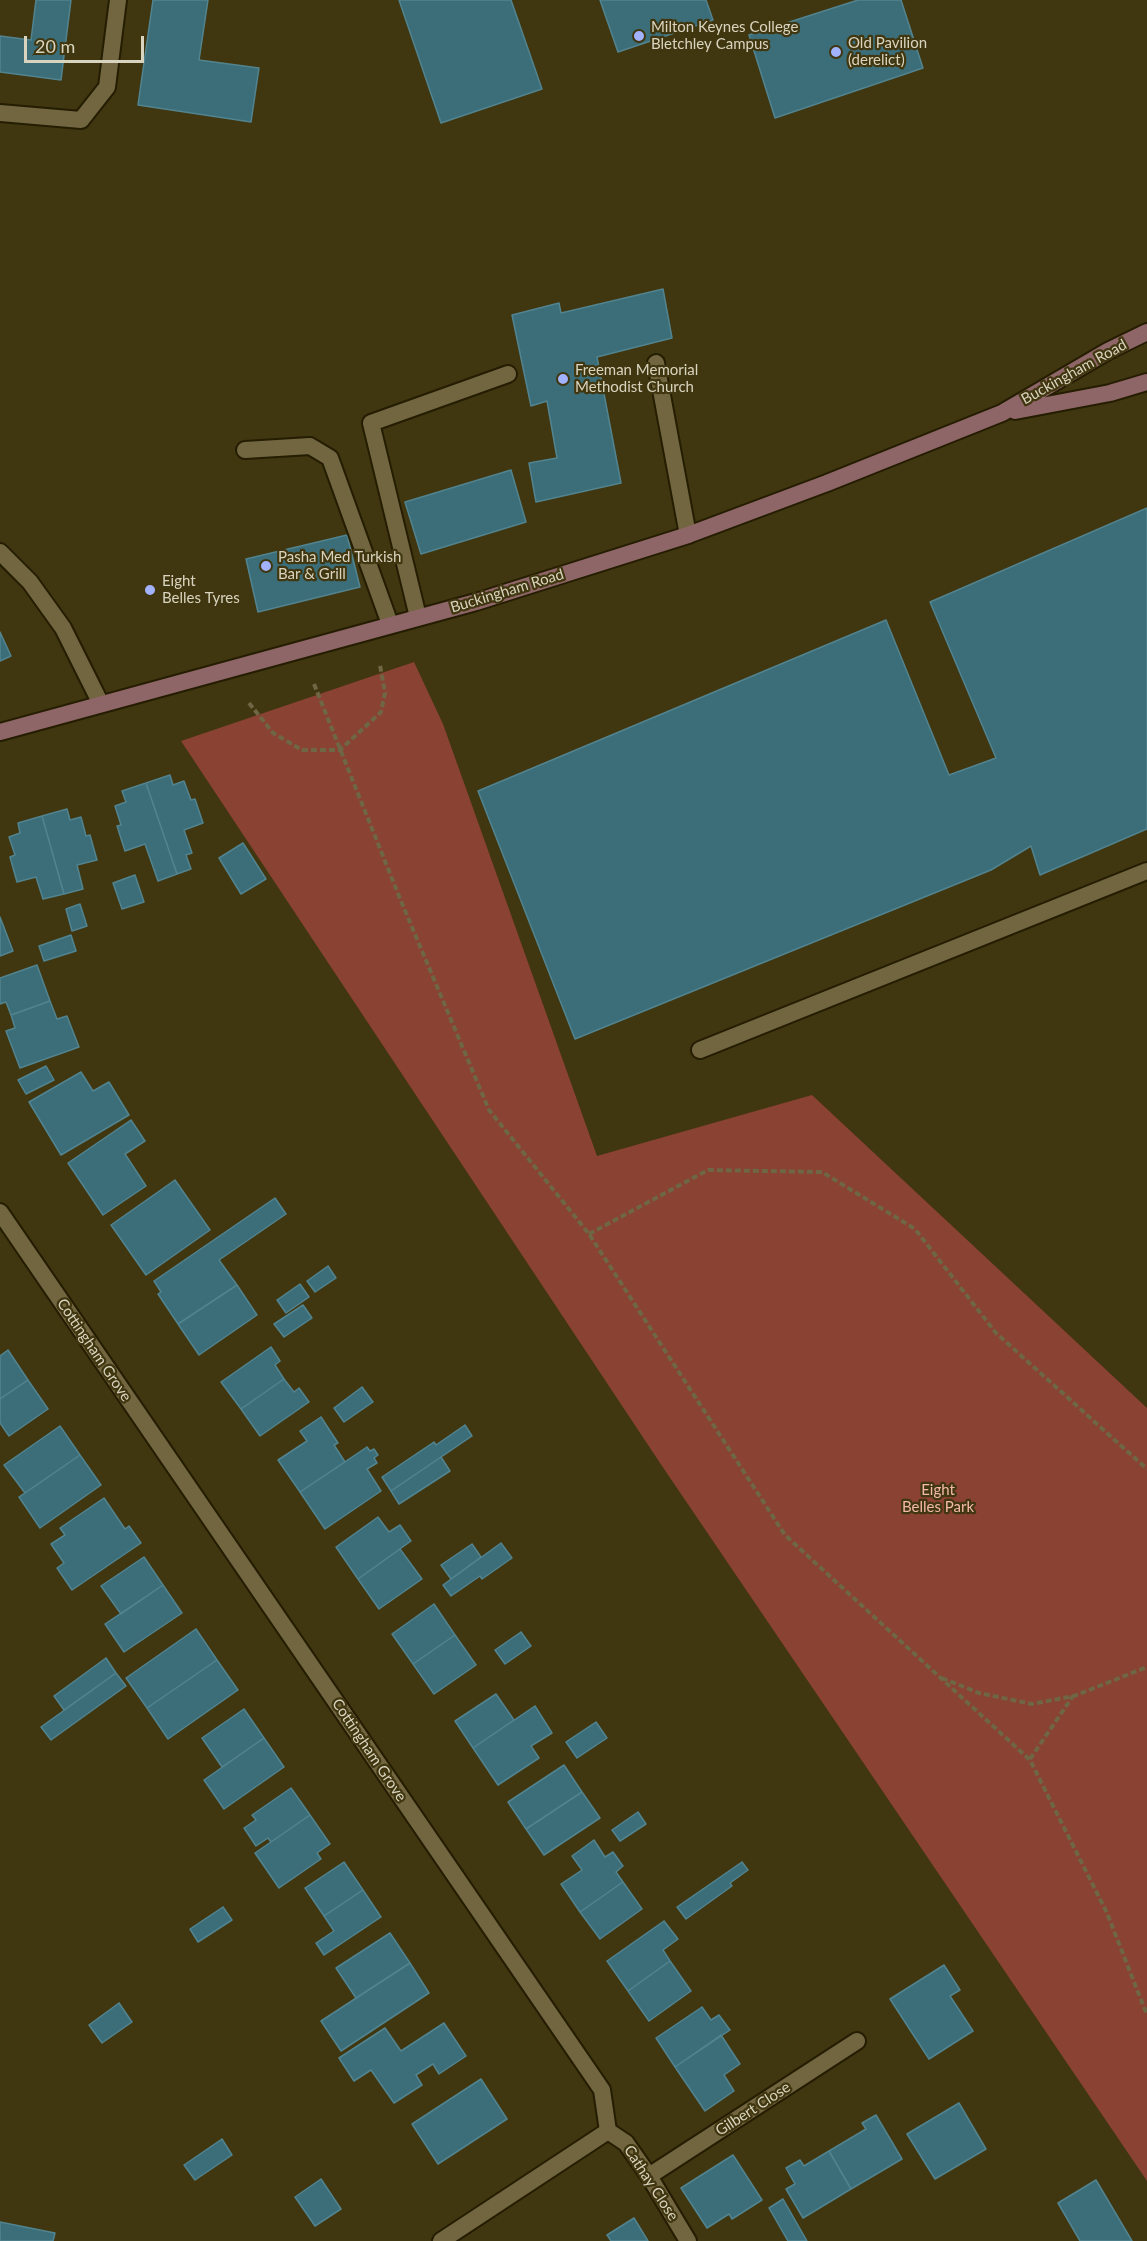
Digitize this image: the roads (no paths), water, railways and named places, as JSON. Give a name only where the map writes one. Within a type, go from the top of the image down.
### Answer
[{"type":"main road","name":"Buckingham Road","points":[[0,732],[476,602],[688,535],[827,483],[1002,413],[1108,351],[1147,332]]},
{"type":"main road","name":"Buckingham Road","points":[[1002,413],[1110,393],[1147,382]]},
{"type":"street","points":[[0,113],[81,120],[107,87],[118,0]]},
{"type":"street","points":[[656,363],[688,535]]},
{"type":"street","points":[[418,617],[371,423],[508,374]]},
{"type":"street","points":[[245,450],[310,447],[330,459],[390,624]]},
{"type":"street","points":[[0,552],[30,582],[63,628],[101,704]]},
{"type":"street","points":[[700,1050],[1147,871]]},
{"type":"street","name":"Cottingham Grove","points":[[0,1212],[602,2090],[608,2131]]},
{"type":"street","name":"Gilbert Close","points":[[649,2176],[857,2041]]},
{"type":"street","points":[[441,2241],[608,2131]]},
{"type":"street","name":"Cathay Close","points":[[608,2131],[626,2142],[688,2241]]},
{"type":"place","name":"Milton Keynes College Bletchley Campus","points":[[639,36]]},
{"type":"place","name":"Old Pavilion (derelict)","points":[[836,52]]},
{"type":"place","name":"Freeman Memorial Methodist Church","points":[[563,379]]},
{"type":"place","name":"Pasha Med Turkish Bar & Grill","points":[[266,566]]},
{"type":"place","name":"Eight Belles Tyres","points":[[150,590]]},
{"type":"park label","name":"Eight Belles Park","points":[[938,1498]]}]
